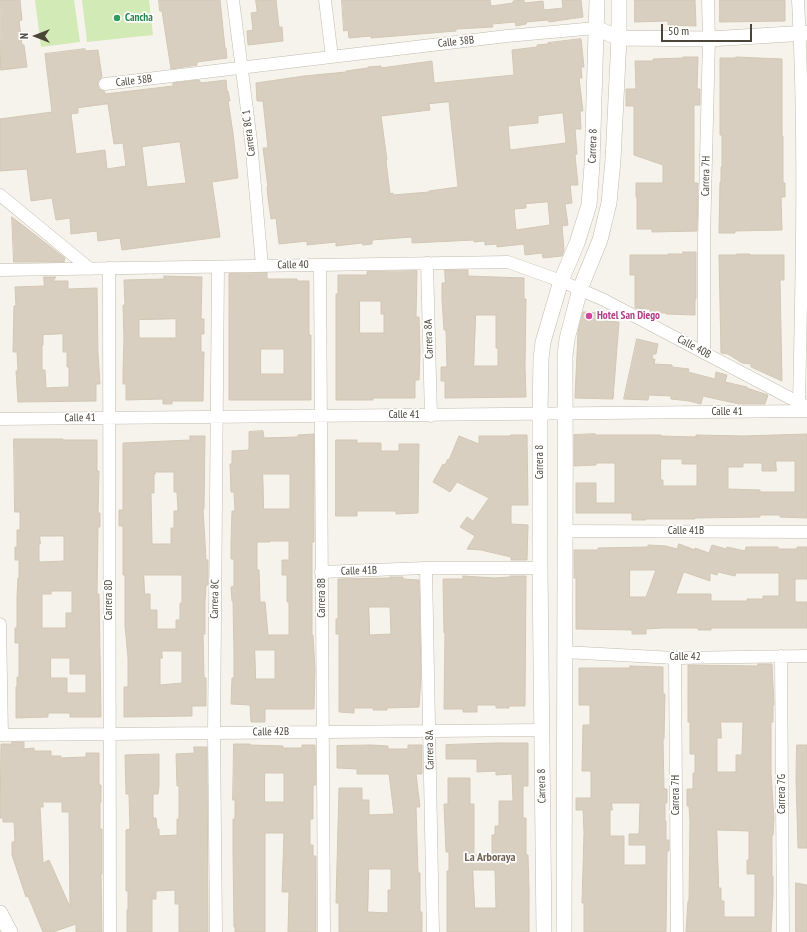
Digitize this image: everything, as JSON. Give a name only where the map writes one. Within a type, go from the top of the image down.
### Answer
[{"type":"street","name":"Carrera 8C 1","points":[[233,0],[251,140],[262,266]]},
{"type":"street","points":[[326,0],[332,57]]},
{"type":"street","name":"Carrera 8","points":[[544,932],[540,568],[541,359],[544,342],[561,281],[577,243],[589,205],[592,165],[596,0]]},
{"type":"street","name":"Carrera 8","points":[[564,932],[564,652],[566,531],[565,356],[567,339],[580,289],[600,240],[609,203],[613,160],[620,0]]},
{"type":"street","name":"Carrera 7H","points":[[704,352],[704,238],[709,39],[708,0]]},
{"type":"street","points":[[798,0],[803,34],[802,239],[804,407]]},
{"type":"street","name":"Calle 38B","points":[[104,84],[507,36],[596,28],[619,38],[709,39],[803,34]]},
{"type":"street","points":[[0,196],[90,268]]},
{"type":"street","name":"Calle 40","points":[[0,270],[508,262],[580,289]]},
{"type":"street","name":"Carrera 8A","points":[[427,263],[431,416]]},
{"type":"street","name":"Carrera 8B","points":[[320,264],[324,932]]},
{"type":"street","name":"Carrera 8C","points":[[216,932],[214,733],[218,266]]},
{"type":"street","name":"Carrera 8D","points":[[109,268],[110,932]]},
{"type":"street","name":"Calle 40B","points":[[580,289],[704,352],[804,407]]},
{"type":"street","name":"Calle 41","points":[[0,419],[321,415],[431,416],[804,407]]},
{"type":"street","name":"Calle 41B","points":[[566,531],[807,532]]},
{"type":"street","name":"Carrera 8A","points":[[426,568],[434,932]]},
{"type":"street","name":"Calle 41B","points":[[322,572],[426,568],[540,568]]},
{"type":"street","points":[[0,624],[1,735]]},
{"type":"street","name":"Calle 42","points":[[564,652],[675,658],[807,656]]},
{"type":"street","name":"Carrera 7G","points":[[781,656],[783,932]]},
{"type":"street","name":"Carrera 7H","points":[[675,658],[677,932]]},
{"type":"street","name":"Calle 42B","points":[[1,735],[541,730]]},
{"type":"street","points":[[0,913],[10,932]]},
{"type":"green space","points":[[35,0],[74,0],[80,42],[41,47]]},
{"type":"green space","name":"Cancha","points":[[82,0],[149,0],[153,35],[87,42]]},
{"type":"building","points":[[0,0],[20,0],[22,20],[19,21],[27,67],[1,70]]},
{"type":"building","points":[[159,0],[220,0],[227,58],[197,62],[197,65],[171,69]]},
{"type":"building","points":[[256,0],[276,0],[279,27],[282,27],[283,41],[248,45],[247,31],[253,30],[251,13],[257,12]]},
{"type":"building","points":[[342,0],[490,0],[491,6],[524,0],[524,3],[543,1],[544,10],[563,8],[562,0],[581,0],[583,17],[549,22],[548,20],[526,22],[526,24],[516,26],[515,22],[492,24],[493,27],[456,29],[456,31],[371,38],[371,36],[349,38],[348,30],[344,31]]},
{"type":"building","points":[[635,0],[695,0],[696,26],[668,25],[668,21],[635,22]]},
{"type":"building","points":[[720,0],[785,0],[785,21],[720,22]]},
{"type":"building","points":[[581,39],[584,67],[581,67],[582,78],[579,78],[583,111],[580,111],[581,129],[575,129],[577,154],[575,155],[578,185],[570,185],[572,203],[565,204],[568,225],[562,226],[564,250],[562,256],[543,258],[542,253],[525,255],[524,244],[497,247],[497,244],[485,245],[485,241],[474,242],[474,240],[412,243],[412,237],[372,240],[372,244],[363,245],[362,243],[336,246],[336,242],[307,245],[307,241],[279,244],[276,218],[271,219],[268,198],[263,148],[268,148],[263,101],[257,101],[256,83],[346,72],[368,67],[381,66],[381,68],[432,61],[434,83],[514,75],[512,50],[537,47],[537,45]],"holes":[[[449,102],[458,187],[429,192],[390,194],[381,116],[430,110],[429,104]],[[563,113],[566,143],[510,150],[508,126],[538,123],[538,116]],[[548,202],[550,225],[516,230],[514,209],[526,208],[526,204]]]},
{"type":"building","points":[[85,49],[86,51],[98,50],[102,77],[98,81],[98,85],[99,89],[104,91],[105,94],[173,86],[173,83],[199,80],[201,83],[226,80],[230,101],[228,101],[238,178],[212,182],[220,237],[122,250],[120,238],[98,241],[97,231],[71,234],[70,218],[56,220],[52,198],[31,201],[27,169],[0,171],[0,119],[52,112],[45,54]],"holes":[[[108,104],[114,144],[123,143],[126,166],[107,169],[105,150],[76,154],[71,114],[78,113],[78,108]],[[180,142],[186,183],[147,187],[142,147]]]},
{"type":"building","points":[[698,57],[697,89],[700,89],[700,105],[694,105],[694,183],[698,183],[697,231],[652,232],[652,229],[637,229],[636,183],[663,183],[663,165],[634,155],[634,106],[626,106],[626,89],[636,89],[635,61],[653,61],[653,59]]},
{"type":"building","points":[[736,57],[782,59],[783,183],[785,183],[785,197],[781,197],[782,230],[735,231],[735,233],[719,233],[720,182],[722,167],[722,135],[720,135],[720,58]]},
{"type":"building","points":[[12,217],[65,258],[64,262],[14,262]]},
{"type":"building","points":[[683,252],[696,252],[695,315],[666,314],[650,312],[650,309],[635,308],[635,275],[630,275],[630,255],[668,255],[683,254]]},
{"type":"building","points":[[719,255],[784,255],[784,280],[780,280],[782,381],[751,367],[751,364],[742,363],[728,354],[721,353]]},
{"type":"building","points":[[445,270],[468,270],[468,276],[524,278],[524,299],[526,299],[526,397],[445,398],[445,381],[441,381],[441,367],[447,367],[446,330],[444,330],[442,299],[442,283],[445,283]],"holes":[[[476,315],[496,315],[496,348],[498,348],[498,366],[474,366]]]},
{"type":"building","points":[[417,271],[416,317],[419,317],[420,351],[419,380],[415,380],[415,398],[336,400],[336,294],[338,294],[338,275],[367,275],[367,272]],"holes":[[[360,301],[381,301],[381,314],[384,314],[384,333],[360,333]]]},
{"type":"building","points":[[267,273],[267,279],[297,279],[297,281],[309,281],[311,400],[229,400],[229,274]],"holes":[[[261,349],[284,349],[284,374],[261,374]]]},
{"type":"building","points":[[164,276],[202,277],[201,319],[204,319],[204,334],[201,334],[201,352],[204,352],[203,401],[172,401],[172,404],[163,404],[163,399],[126,400],[126,384],[123,384],[123,305],[125,305],[124,280],[164,279]],"holes":[[[176,319],[176,338],[139,338],[139,320]]]},
{"type":"building","points":[[44,277],[56,277],[53,281],[68,281],[68,289],[97,288],[100,384],[96,384],[96,401],[18,402],[16,371],[18,371],[17,352],[13,352],[14,306],[16,306],[15,287],[44,286]],"holes":[[[63,334],[63,352],[67,352],[69,387],[46,388],[45,370],[42,370],[43,335]]]},
{"type":"building","points":[[583,312],[606,313],[606,321],[619,322],[613,399],[575,398],[578,333]]},
{"type":"building","points":[[637,339],[658,344],[656,354],[653,354],[652,359],[655,359],[654,364],[672,365],[672,367],[689,369],[688,372],[715,379],[716,372],[727,375],[725,382],[747,387],[768,395],[765,404],[739,404],[703,396],[701,404],[671,399],[671,396],[649,395],[648,400],[624,399]]},
{"type":"building","points":[[263,431],[264,438],[298,437],[298,435],[314,434],[312,635],[315,669],[314,709],[265,709],[265,722],[251,722],[250,705],[231,704],[232,678],[234,678],[233,601],[231,587],[234,586],[234,559],[231,559],[231,543],[232,511],[235,511],[234,492],[231,492],[230,464],[232,464],[232,451],[249,450],[249,432]],"holes":[[[263,474],[290,474],[290,509],[264,509]],[[289,541],[289,560],[282,560],[282,575],[287,575],[289,635],[268,635],[265,602],[260,602],[259,570],[257,570],[257,542]],[[255,650],[275,650],[275,679],[256,679]]]},
{"type":"building","points":[[807,434],[807,518],[780,517],[780,515],[760,515],[760,517],[632,520],[632,513],[576,513],[576,483],[596,483],[596,503],[615,503],[615,463],[596,463],[596,465],[574,466],[574,435],[661,435],[696,437],[696,435],[743,436]],"holes":[[[661,459],[682,459],[682,464],[697,464],[697,486],[663,486],[663,480],[661,480]],[[776,461],[795,461],[795,492],[760,492],[760,490],[728,489],[728,467],[743,467],[743,463],[762,463],[762,471],[776,471]]]},
{"type":"building","points":[[527,435],[528,505],[511,505],[511,524],[528,525],[527,560],[511,560],[511,557],[481,550],[467,549],[475,536],[460,527],[467,517],[473,521],[489,498],[457,482],[450,492],[433,482],[443,464],[445,465],[448,459],[449,460],[459,436],[479,444],[479,436]]},
{"type":"building","points":[[190,436],[205,436],[203,509],[206,560],[208,560],[208,585],[206,585],[205,634],[203,634],[206,706],[192,706],[192,716],[124,717],[124,687],[128,687],[128,658],[125,626],[125,575],[123,575],[123,526],[119,526],[119,510],[123,510],[123,443],[190,440]],"holes":[[[155,472],[174,472],[174,492],[177,492],[178,511],[174,511],[174,528],[171,528],[171,544],[152,544],[151,493],[154,493]],[[144,575],[182,575],[182,603],[180,603],[180,620],[176,620],[176,629],[157,629],[157,610],[150,610],[150,594],[145,594]],[[162,651],[182,651],[182,683],[160,685],[160,658],[162,658]]]},
{"type":"building","points":[[14,439],[97,440],[97,471],[99,471],[98,513],[100,513],[100,527],[98,527],[97,594],[99,594],[101,717],[70,717],[70,713],[48,713],[48,717],[16,718],[16,687],[17,677],[19,677],[19,643],[15,643],[15,628],[17,628],[19,560],[15,560],[15,547],[17,547],[17,530],[20,530],[20,512],[15,512]],"holes":[[[40,536],[64,536],[64,561],[39,562]],[[51,591],[72,591],[72,613],[66,613],[66,628],[42,628],[42,594],[51,594]],[[51,658],[70,658],[70,674],[86,674],[86,693],[67,693],[67,678],[51,678]]]},
{"type":"building","points":[[336,440],[357,440],[357,443],[381,443],[381,451],[399,451],[399,444],[419,444],[418,513],[396,514],[396,511],[357,511],[357,516],[336,516]]},
{"type":"building","points":[[679,544],[709,553],[712,545],[726,549],[727,547],[745,551],[746,547],[778,547],[778,549],[797,549],[797,547],[807,547],[807,579],[795,579],[795,602],[807,602],[807,628],[711,628],[711,630],[698,630],[698,628],[662,628],[646,629],[646,634],[632,634],[632,630],[576,629],[576,578],[574,578],[574,550],[648,547],[648,545],[666,546],[677,549]],"holes":[[[630,570],[656,570],[646,597],[630,597]],[[684,572],[710,581],[710,573],[717,575],[718,572],[735,576],[736,573],[779,573],[779,596],[763,596],[763,599],[747,599],[747,601],[711,601],[711,594],[676,594]]]},
{"type":"building","points":[[463,576],[495,578],[526,576],[525,706],[496,708],[496,705],[477,705],[477,712],[463,712],[463,709],[444,709],[445,633],[443,579],[463,579]]},
{"type":"building","points":[[403,577],[403,579],[419,580],[421,677],[419,707],[387,708],[387,710],[373,710],[374,708],[354,708],[354,713],[339,712],[339,634],[336,634],[336,619],[338,619],[338,579]],"holes":[[[369,607],[390,607],[391,634],[370,635]]]},
{"type":"building","points":[[758,664],[772,664],[774,705],[773,722],[771,722],[771,773],[774,819],[772,835],[773,894],[771,932],[686,932],[689,901],[690,821],[689,806],[687,806],[687,789],[693,789],[693,773],[695,773],[695,754],[690,754],[690,722],[688,722],[688,665],[758,666]],"holes":[[[721,722],[743,722],[742,755],[736,755],[736,772],[717,772],[717,738],[721,738]],[[717,830],[749,831],[749,860],[747,860],[747,874],[755,874],[755,917],[724,917],[724,901],[721,901],[721,888],[719,888]]]},
{"type":"building","points":[[630,666],[663,667],[663,694],[665,694],[663,739],[664,789],[667,789],[665,821],[666,840],[669,840],[669,851],[667,851],[666,932],[584,932],[584,903],[582,903],[584,833],[583,810],[576,810],[576,798],[591,798],[591,771],[582,771],[583,725],[590,725],[590,705],[579,705],[579,668],[630,668]],"holes":[[[612,803],[640,803],[639,834],[629,834],[629,845],[646,845],[646,865],[624,865],[624,836],[610,836],[610,810],[612,810]]]},
{"type":"building","points":[[12,742],[24,742],[24,749],[34,748],[34,751],[51,751],[51,756],[61,756],[61,758],[86,757],[86,753],[99,753],[99,785],[101,785],[100,829],[102,829],[102,932],[76,932],[76,924],[53,932],[43,932],[28,896],[26,897],[12,855],[12,842],[15,842],[14,822],[3,822],[3,818],[0,818],[1,744],[12,744]],"holes":[[[43,802],[62,802],[62,812],[69,812],[70,907],[49,860],[43,863],[40,807],[43,807]]]},
{"type":"building","points":[[528,743],[528,786],[523,786],[523,818],[526,818],[526,855],[528,855],[529,932],[447,932],[447,871],[449,871],[449,852],[446,852],[444,804],[448,804],[448,778],[470,778],[470,804],[474,804],[474,855],[492,855],[492,835],[495,835],[495,826],[499,826],[499,801],[513,801],[512,774],[496,775],[496,771],[477,772],[477,759],[446,759],[446,745]],"holes":[[[473,870],[495,870],[496,908],[475,908]]]},
{"type":"building","points":[[234,744],[283,746],[283,748],[302,748],[302,745],[315,745],[316,785],[313,785],[313,819],[310,819],[310,845],[313,845],[313,856],[316,856],[316,932],[288,932],[289,892],[282,892],[284,833],[265,833],[265,932],[235,932],[233,819],[235,819],[235,800],[233,800]],"holes":[[[265,773],[284,773],[284,802],[265,802]]]},
{"type":"building","points":[[371,745],[388,746],[388,749],[408,749],[408,745],[422,745],[422,774],[416,774],[420,807],[416,807],[422,932],[339,932],[339,903],[336,903],[339,788],[362,788],[362,800],[369,800],[369,815],[394,814],[389,774],[357,774],[357,769],[337,768],[337,746]],"holes":[[[369,869],[391,869],[391,890],[388,890],[388,913],[368,912]]]},
{"type":"building","points":[[797,745],[807,745],[807,848],[798,848],[796,778]]},
{"type":"building","points":[[194,747],[207,747],[208,932],[179,932],[179,904],[175,904],[175,890],[156,891],[156,899],[152,899],[152,932],[127,932],[128,891],[126,891],[126,830],[130,829],[129,794],[126,794],[125,755],[159,754],[159,786],[158,794],[153,794],[153,818],[156,818],[159,836],[177,835],[177,819],[179,819],[179,786],[177,786],[176,754],[194,753]]},
{"type":"building","points":[[796,883],[807,885],[807,932],[796,932]]},
{"type":"place","name":"Cancha","points":[[117,18]]},
{"type":"place","name":"Hotel San Diego","points":[[589,316]]},
{"type":"district","name":"La Arboraya","points":[[490,858]]}]
